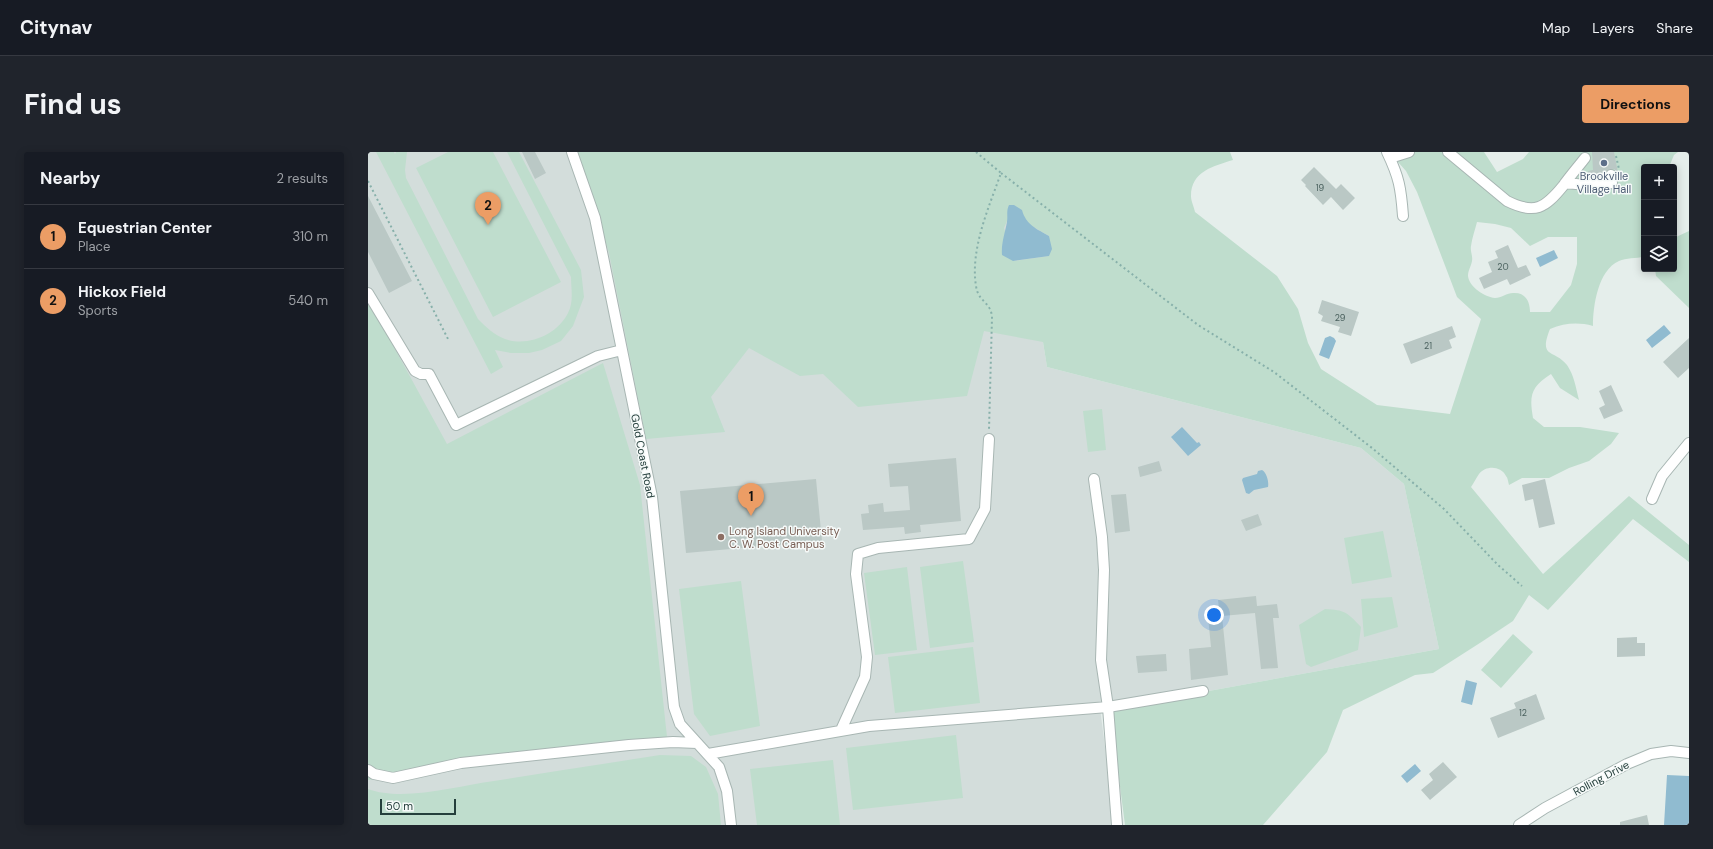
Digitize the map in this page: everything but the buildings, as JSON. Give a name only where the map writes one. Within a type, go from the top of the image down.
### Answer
[{"type":"street","name":"Gold Coast Road","points":[[572,152],[595,218],[652,497],[674,707],[680,724],[719,767],[727,791],[731,825]]},
{"type":"street","points":[[1403,216],[1402,190],[1397,172],[1388,155],[1409,152]]},
{"type":"street","points":[[1448,152],[1507,201],[1517,206],[1532,209],[1540,208],[1552,199],[1585,158]]},
{"type":"street","points":[[1565,184],[1592,186],[1612,183],[1610,175]]},
{"type":"street","points":[[368,293],[415,371],[421,374],[429,374],[456,425],[598,356],[622,350]]},
{"type":"street","points":[[841,730],[865,676],[867,657],[856,574],[858,554],[878,548],[969,539],[985,509],[989,439]]},
{"type":"street","points":[[1652,499],[1662,476],[1689,443]]},
{"type":"street","points":[[1094,479],[1102,537],[1104,570],[1101,660],[1108,707],[1117,825]]},
{"type":"street","points":[[708,754],[869,726],[1108,707],[1203,691]]},
{"type":"street","points":[[368,770],[374,774],[393,778],[461,763],[629,745],[672,742],[697,743]]},
{"type":"street","name":"Rolling Drive","points":[[1519,825],[1550,806],[1627,764],[1651,754],[1671,751],[1689,753]]},
{"type":"path","points":[[976,152],[1198,325],[1274,372],[1372,448],[1444,509],[1498,565],[1522,586]]},
{"type":"path","points":[[989,439],[992,317],[990,308],[980,299],[976,286],[976,271],[979,238],[1002,173]]},
{"type":"path","points":[[368,181],[448,339]]},
{"type":"shaded area","name":"Long Island University C. W. Post Campus","points":[[368,152],[1005,152],[1098,224],[1043,342],[1047,367],[1361,448],[1404,484],[1439,649],[1110,709],[1100,708],[1115,825],[369,825]]},
{"type":"green space","points":[[376,152],[394,152],[395,154],[396,152],[407,152],[405,170],[406,178],[478,319],[490,330],[505,339],[523,341],[541,337],[557,327],[563,321],[570,309],[572,295],[571,277],[507,152],[519,152],[581,270],[584,297],[573,326],[561,341],[542,350],[529,353],[511,353],[495,350],[503,367],[491,374]]},
{"type":"green space","points":[[448,152],[493,152],[561,282],[493,317],[416,168]]},
{"type":"green space","points":[[578,152],[1230,152],[1233,160],[1211,167],[1199,175],[1195,181],[1192,188],[1191,200],[1195,212],[1277,276],[1298,309],[1308,343],[1321,369],[1377,405],[1450,414],[1481,319],[1457,297],[1417,192],[1406,171],[1389,152],[1484,152],[1497,172],[1523,159],[1529,152],[1678,152],[1674,155],[1670,164],[1641,164],[1641,257],[1619,261],[1606,272],[1598,289],[1594,309],[1593,326],[1572,324],[1561,325],[1550,329],[1546,345],[1547,349],[1567,365],[1573,377],[1579,400],[1560,388],[1551,374],[1539,383],[1533,392],[1531,403],[1533,418],[1544,427],[1580,427],[1619,433],[1611,444],[1589,461],[1569,468],[1549,478],[1522,478],[1509,485],[1507,478],[1501,470],[1489,468],[1485,469],[1479,474],[1471,487],[1543,574],[1629,496],[1689,545],[1689,562],[1633,519],[1548,610],[1529,595],[1513,621],[1433,673],[1415,675],[1343,710],[1327,752],[1263,825],[1125,825],[1110,709],[1439,649],[1404,484],[1361,448],[1047,367],[1043,342],[984,331],[967,396],[858,407],[823,374],[800,376],[749,348],[711,397],[725,432],[646,439],[609,253]],"holes":[[[1024,218],[1030,225],[1049,236],[1049,256],[1014,261],[1004,228],[1007,221]],[[1477,222],[1511,228],[1530,246],[1548,237],[1577,237],[1577,264],[1571,285],[1550,312],[1530,312],[1528,301],[1521,294],[1511,293],[1495,298],[1482,294],[1471,284],[1468,274],[1472,263],[1471,243]]]},
{"type":"green space","points":[[1689,231],[1689,308],[1656,276],[1655,272],[1677,272],[1677,237]]},
{"type":"green space","points":[[368,305],[373,309],[447,444],[603,363],[640,485],[667,737],[368,780]]},
{"type":"green space","points":[[1102,409],[1106,450],[1088,452],[1083,411]]},
{"type":"green space","points":[[1383,531],[1392,577],[1352,584],[1344,538]]},
{"type":"green space","points":[[963,561],[974,642],[930,648],[920,567]]},
{"type":"green space","points":[[907,567],[917,650],[875,655],[864,573]]},
{"type":"green space","points":[[741,581],[760,726],[710,736],[694,714],[679,589]]},
{"type":"green space","points":[[1392,597],[1398,627],[1364,637],[1361,599]]},
{"type":"green space","points":[[1325,609],[1337,610],[1345,613],[1361,627],[1358,650],[1311,667],[1306,664],[1299,625]]},
{"type":"green space","points":[[1513,634],[1533,652],[1501,688],[1481,670]]},
{"type":"green space","points":[[973,647],[980,703],[895,713],[888,657]]},
{"type":"green space","points":[[956,735],[963,798],[853,810],[846,748]]},
{"type":"green space","points":[[660,755],[691,756],[706,767],[718,794],[721,825],[368,825],[368,789],[382,793],[413,794]]},
{"type":"green space","points":[[833,760],[840,825],[757,825],[750,769]]},
{"type":"water","points":[[1009,205],[1014,205],[1022,210],[1029,223],[1036,229],[1049,236],[1052,249],[1049,256],[1013,261],[1002,255]]},
{"type":"water","points":[[1554,250],[1558,258],[1540,267],[1536,258]]},
{"type":"water","points":[[1664,325],[1671,333],[1652,348],[1646,340]]},
{"type":"water","points":[[1330,336],[1336,341],[1329,359],[1319,355],[1325,338]]},
{"type":"water","points":[[1182,427],[1197,443],[1199,442],[1201,445],[1188,456],[1171,437]]},
{"type":"water","points":[[1262,470],[1267,478],[1268,487],[1254,490],[1249,494],[1246,493],[1242,480],[1243,478],[1257,474],[1258,471]]},
{"type":"water","points":[[1466,680],[1477,683],[1472,705],[1461,702]]},
{"type":"water","points":[[1415,764],[1421,771],[1407,783],[1401,776]]},
{"type":"water","points":[[1667,775],[1689,776],[1689,825],[1664,825]]},
{"type":"place","name":"Brookville Village Hall","points":[[1604,163]]},
{"type":"place","name":"Hickox Field","points":[[488,225]]},
{"type":"place","name":"Equestrian Center","points":[[751,516]]},
{"type":"place","name":"Long Island University C. W. Post Campus","points":[[721,537]]}]
